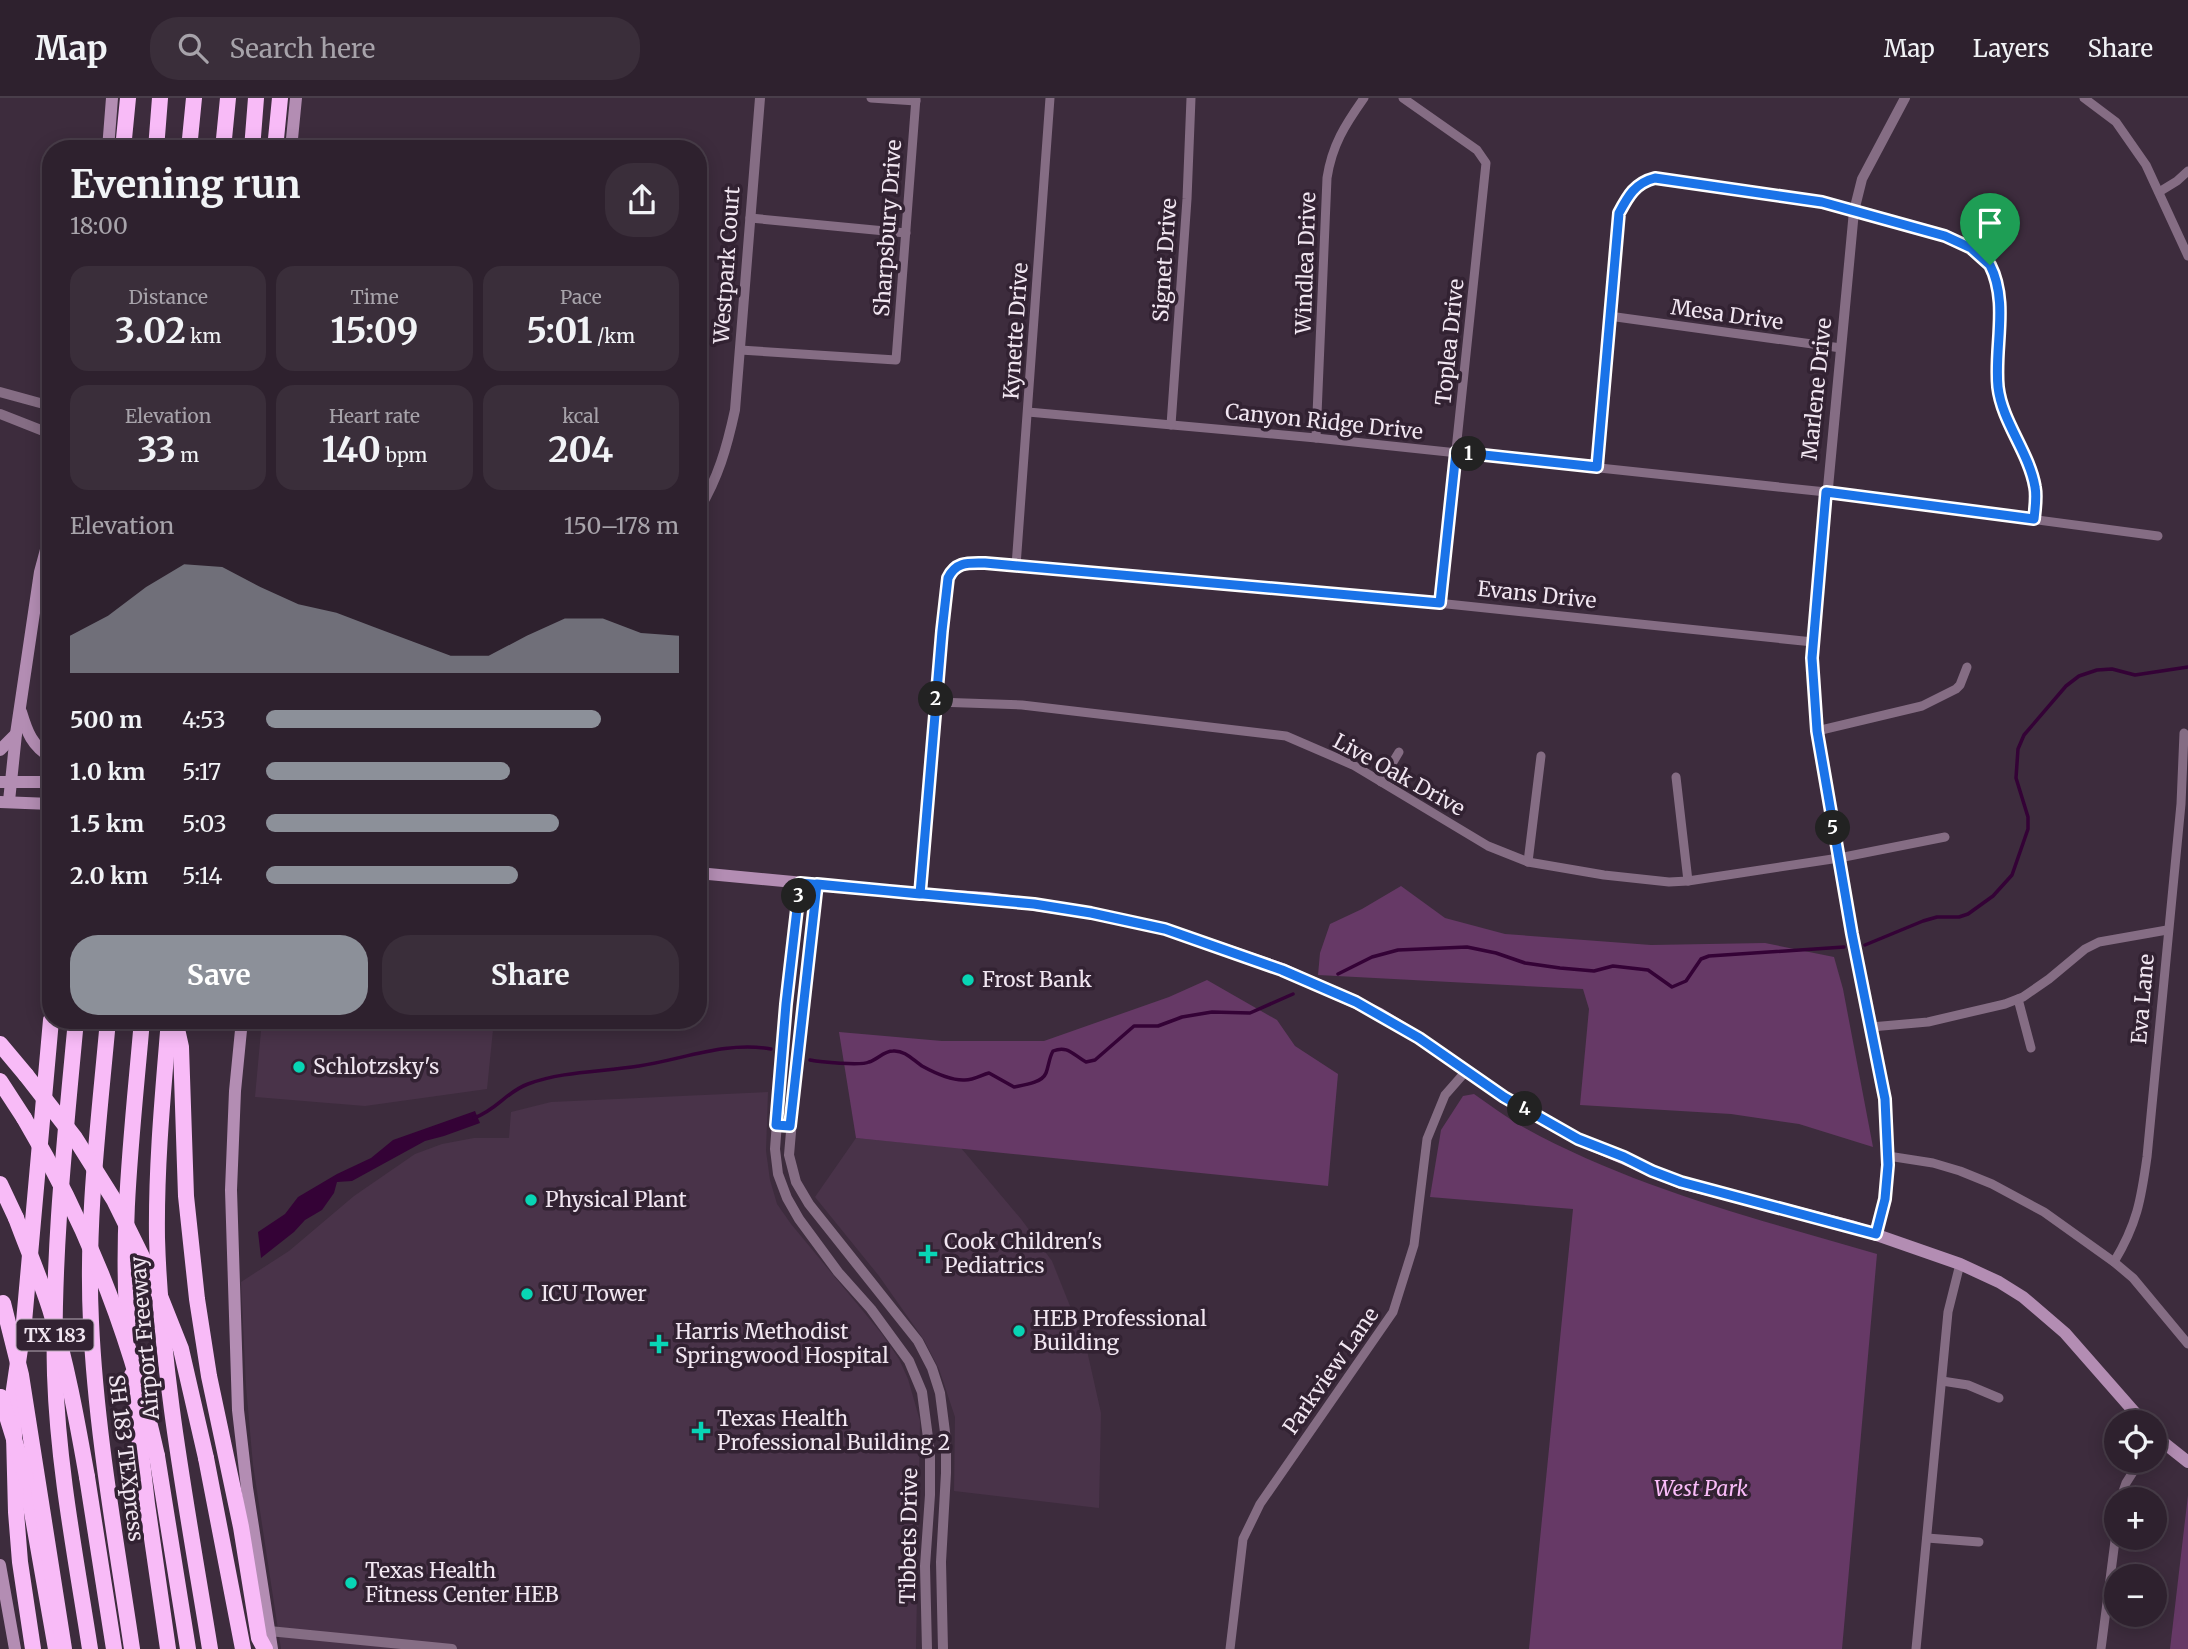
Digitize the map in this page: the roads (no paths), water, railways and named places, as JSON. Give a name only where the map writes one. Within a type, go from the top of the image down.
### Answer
[{"type":"highway","points":[[124,140],[128,98]]},
{"type":"highway","points":[[157,140],[160,98]]},
{"type":"highway","points":[[190,140],[194,98]]},
{"type":"highway","points":[[224,140],[228,98]]},
{"type":"highway","points":[[253,140],[257,98]]},
{"type":"highway","points":[[276,140],[280,98]]},
{"type":"highway","points":[[33,1649],[20,1562],[16,1512],[13,1396],[24,1322],[50,1029]]},
{"type":"highway","name":"TX 183","points":[[75,1029],[59,1228],[55,1376],[65,1485],[90,1649]]},
{"type":"highway","name":"SH 183 TEXpress","points":[[107,1029],[92,1203],[91,1320],[100,1432],[132,1649]]},
{"type":"highway","name":"SH 183 TEXpress","points":[[141,1029],[129,1171],[125,1271],[127,1320],[140,1448],[168,1649]]},
{"type":"highway","name":"Airport Freeway","points":[[171,1029],[157,1182],[159,1281],[169,1389],[210,1649]]},
{"type":"highway","points":[[175,1029],[181,1047],[186,1196],[208,1377],[241,1527],[259,1638],[265,1649]]},
{"type":"highway","points":[[0,1044],[75,1138],[107,1190],[155,1281],[181,1349],[206,1458],[243,1649]]},
{"type":"highway","points":[[0,1081],[59,1178],[108,1287],[137,1372],[157,1456],[188,1649]]},
{"type":"highway","points":[[0,1184],[16,1218],[50,1309],[59,1343],[76,1414],[114,1649]]},
{"type":"highway","points":[[2,1297],[21,1375],[64,1649]]},
{"type":"highway","points":[[0,1397],[26,1478],[56,1649]]},
{"type":"main road","points":[[109,140],[112,98]]},
{"type":"main road","points":[[292,140],[296,98]]},
{"type":"main road","points":[[42,565],[5,802],[42,804]]},
{"type":"main road","points":[[20,708],[26,730],[37,749],[42,752]]},
{"type":"main road","points":[[0,750],[16,734]]},
{"type":"main road","points":[[6,782],[42,782]]},
{"type":"main road","points":[[707,874],[999,899],[1117,919],[1165,929],[1303,978],[1339,994],[1419,1038],[1504,1097],[1578,1139],[1681,1182],[1876,1234],[1998,1282],[2023,1297],[2055,1324],[2132,1410]]},
{"type":"main road","points":[[241,1029],[235,1091],[231,1190],[238,1410],[272,1649]]},
{"type":"main road","points":[[2167,1445],[2188,1462]]},
{"type":"main road","points":[[0,1564],[15,1649]]},
{"type":"street","name":"Westpark Court","points":[[707,497],[725,457],[735,410],[760,98]]},
{"type":"street","points":[[872,98],[916,99]]},
{"type":"street","name":"Kynette Drive","points":[[1016,566],[1050,98]]},
{"type":"street","name":"Signet Drive","points":[[1171,425],[1187,199],[1191,98]]},
{"type":"street","name":"Windlea Drive","points":[[1316,438],[1326,178],[1339,135],[1364,98]]},
{"type":"street","name":"Toplea Drive","points":[[1404,98],[1477,150],[1486,163],[1440,603]]},
{"type":"street","name":"Marlene Drive","points":[[1876,1234],[1885,1199],[1888,1156],[1885,1099],[1852,934],[1817,731],[1812,685],[1813,642],[1854,211],[1862,179],[1905,98]]},
{"type":"street","points":[[2084,98],[2116,122],[2146,165],[2188,256]]},
{"type":"street","name":"Sharpsbury Drive","points":[[740,350],[896,360],[916,99]]},
{"type":"street","points":[[2160,192],[2188,171]]},
{"type":"street","points":[[1597,467],[1619,213],[1636,186],[1655,178],[1822,202],[1945,236],[1971,248],[1990,265],[1998,281],[1998,390],[2036,488],[2034,519]]},
{"type":"street","points":[[750,218],[906,233]]},
{"type":"street","name":"Mesa Drive","points":[[1609,316],[1840,348]]},
{"type":"street","points":[[0,392],[42,404]]},
{"type":"street","name":"Canyon Ridge Drive","points":[[1028,412],[1456,452],[1826,492],[2158,536]]},
{"type":"street","points":[[0,414],[42,430]]},
{"type":"street","name":"Evans Drive","points":[[936,702],[948,578],[952,571],[964,563],[1440,603],[1813,642]]},
{"type":"street","points":[[1817,731],[1922,706],[1956,689],[1967,667]]},
{"type":"street","points":[[920,894],[936,702]]},
{"type":"street","name":"Live Oak Drive","points":[[936,702],[1022,705],[1286,736],[1353,765],[1488,846],[1528,862],[1604,875],[1669,882],[1688,881],[1839,858],[1945,836]]},
{"type":"street","name":"Eva Lane","points":[[2114,1262],[2130,1235],[2140,1206],[2147,1157],[2180,804],[2184,733]]},
{"type":"street","points":[[1381,782],[1399,752]]},
{"type":"street","points":[[1528,862],[1541,756]]},
{"type":"street","points":[[1676,777],[1688,881]]},
{"type":"street","name":"Tibbets Drive","points":[[800,883],[776,1125],[778,1174],[787,1198],[838,1272],[871,1309],[909,1361],[922,1392],[930,1453],[925,1566],[927,1649]]},
{"type":"street","name":"Tibbets Drive","points":[[817,884],[789,1155],[796,1182],[809,1204],[918,1341],[932,1368],[940,1393],[946,1440],[941,1606],[943,1649]]},
{"type":"street","points":[[1871,1027],[1928,1022],[2005,1004],[2049,979],[2085,949],[2099,942],[2167,930]]},
{"type":"street","points":[[2018,999],[2031,1048]]},
{"type":"street","name":"Parkview Lane","points":[[1230,1649],[1243,1539],[1260,1504],[1393,1312],[1414,1245],[1427,1139],[1445,1096],[1467,1070]]},
{"type":"street","points":[[776,1125],[790,1126]]},
{"type":"street","points":[[1888,1156],[1933,1163],[1960,1171],[1992,1184],[2043,1212],[2133,1278],[2188,1344]]},
{"type":"street","points":[[810,1232],[823,1222]]},
{"type":"street","points":[[1916,1649],[1950,1303],[1960,1265]]},
{"type":"street","points":[[894,1341],[909,1329]]},
{"type":"street","points":[[1942,1381],[1968,1385],[1999,1398]]},
{"type":"street","points":[[922,1392],[940,1393]]},
{"type":"street","points":[[927,1537],[943,1537]]},
{"type":"street","points":[[1927,1538],[1979,1542]]},
{"type":"street","points":[[2101,1649],[2114,1550]]},
{"type":"street","points":[[270,1631],[452,1649]]},
{"type":"waterway","points":[[1865,945],[1923,921],[1968,914],[1993,896],[2012,875],[2028,829],[2028,817],[2016,778],[2018,749],[2024,735],[2066,686],[2079,676],[2097,670],[2112,669],[2135,675],[2188,667]]},
{"type":"waterway","points":[[1338,974],[1372,957],[1398,950],[1467,947],[1525,963],[1560,968],[1594,971],[1613,966],[1648,970],[1672,987],[1686,981],[1701,959],[1709,956],[1844,947]]},
{"type":"waterway","points":[[810,1060],[865,1063],[887,1052],[897,1051],[947,1077],[967,1080],[989,1073],[1014,1087],[1041,1079],[1046,1073],[1053,1051],[1058,1049],[1067,1050],[1086,1062],[1095,1060],[1134,1026],[1158,1026],[1182,1017],[1212,1012],[1250,1013],[1293,994]]},
{"type":"waterway","points":[[474,1118],[520,1087],[541,1080],[639,1066],[721,1049],[771,1049]]},
{"type":"place","name":"Frost Bank","points":[[968,980]]},
{"type":"place","name":"Schlotzsky's","points":[[299,1067]]},
{"type":"place","name":"Physical Plant","points":[[531,1200]]},
{"type":"place","name":"Cook Children's Pediatrics","points":[[928,1254]]},
{"type":"place","name":"ICU Tower","points":[[527,1294]]},
{"type":"place","name":"HEB Professional Building","points":[[1019,1331]]},
{"type":"place","name":"Harris Methodist Springwood Hospital","points":[[659,1344]]},
{"type":"place","name":"Texas Health Professional Building 2","points":[[701,1431]]},
{"type":"place","name":"Texas Health Fitness Center HEB","points":[[351,1583]]},
{"type":"park label","name":"West Park","points":[[1701,1489]]}]
